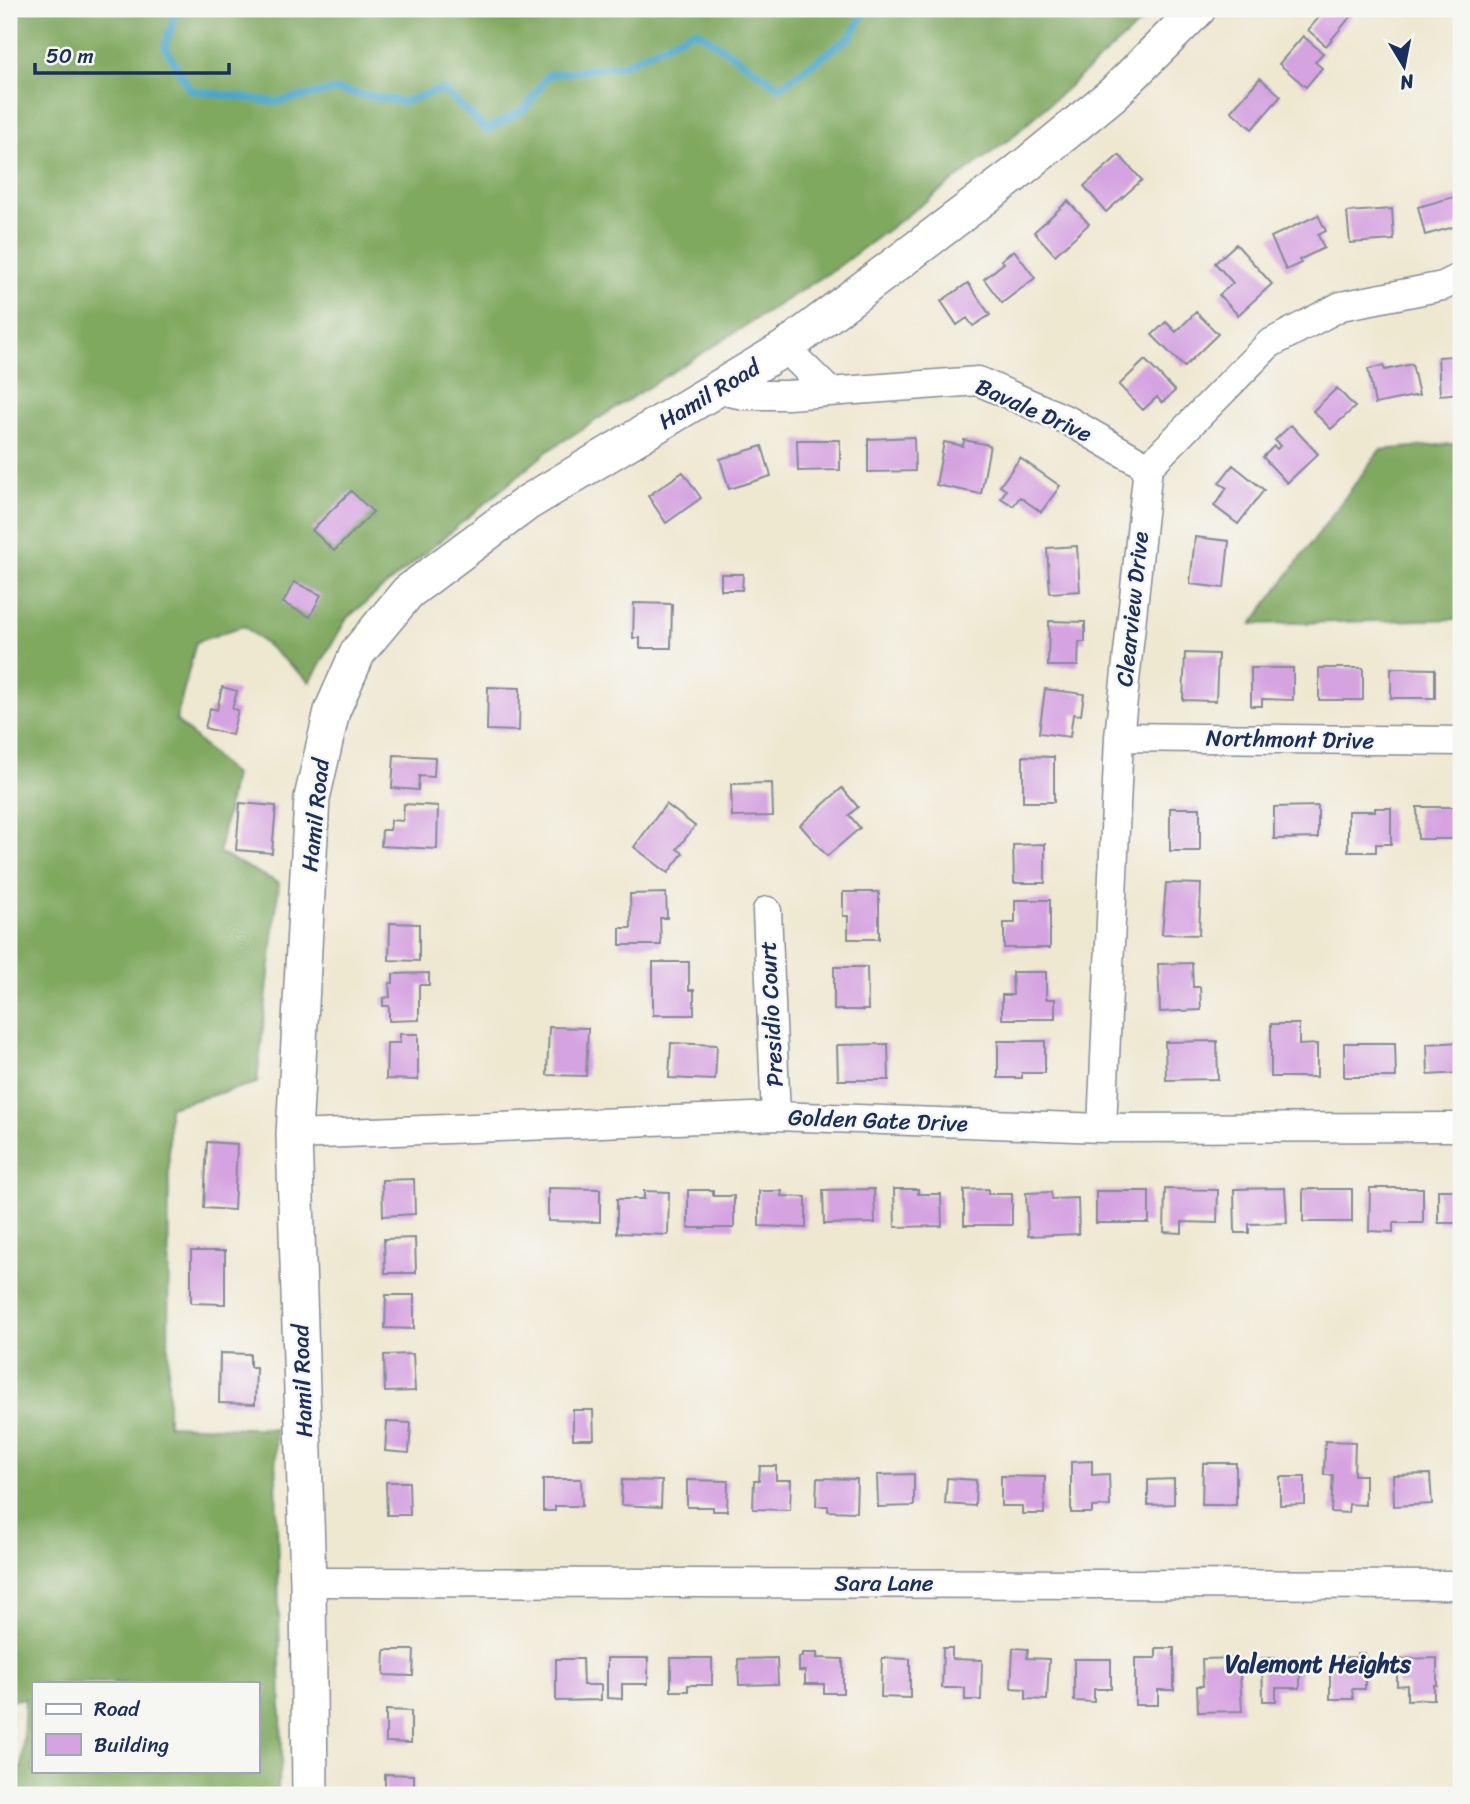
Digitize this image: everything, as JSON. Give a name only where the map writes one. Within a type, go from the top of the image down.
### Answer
[{"type":"street","name":"Hamil Road","points":[[310,1795],[308,1582],[294,1135],[312,798],[332,711],[358,652],[408,592],[527,503],[785,348],[1014,175],[1113,94],[1198,9]]},
{"type":"street","points":[[1148,467],[1269,344],[1341,306],[1443,286],[1461,277]]},
{"type":"street","points":[[785,348],[829,391]]},
{"type":"street","name":"Bavale Drive","points":[[719,390],[744,395],[788,395],[978,381],[1069,421],[1148,467]]},
{"type":"street","name":"Clearview Drive","points":[[1102,1128],[1119,737],[1148,467]]},
{"type":"street","name":"Northmont Drive","points":[[1119,737],[1461,741]]},
{"type":"street","name":"Presidio Court","points":[[766,911],[776,1116]]},
{"type":"street","name":"Golden Gate Drive","points":[[294,1135],[776,1116],[1102,1128],[1461,1127]]},
{"type":"street","name":"Sara Lane","points":[[308,1582],[1461,1585]]},
{"type":"green space","points":[[9,9],[1156,9],[1011,138],[835,269],[549,450],[347,618],[310,682],[244,626],[196,642],[176,720],[234,775],[219,853],[279,883],[257,1083],[169,1107],[168,1425],[275,1429],[282,1757],[277,1795],[9,1795],[9,1766],[22,1768],[25,1698],[9,1701]]},
{"type":"green space","points":[[1461,443],[1461,619],[1252,624],[1380,450]]},
{"type":"building","points":[[1326,9],[1344,9],[1352,15],[1326,46],[1308,30]]},
{"type":"building","points":[[1303,36],[1323,53],[1315,62],[1322,68],[1306,87],[1279,64]]},
{"type":"building","points":[[1260,78],[1281,96],[1252,129],[1231,111]]},
{"type":"building","points":[[1119,155],[1142,180],[1106,212],[1084,186]]},
{"type":"building","points":[[1461,195],[1461,225],[1425,235],[1418,207]]},
{"type":"building","points":[[1068,201],[1089,224],[1055,255],[1034,232]]},
{"type":"building","points":[[1392,209],[1394,240],[1350,243],[1347,212]]},
{"type":"building","points":[[1318,215],[1326,231],[1318,235],[1324,248],[1299,260],[1301,263],[1286,270],[1271,237]]},
{"type":"building","points":[[1236,244],[1272,284],[1238,315],[1219,295],[1233,283],[1215,263]]},
{"type":"building","points":[[1014,250],[1035,278],[1002,303],[984,279],[1004,263],[1001,260]]},
{"type":"building","points":[[968,283],[990,315],[973,326],[967,318],[957,325],[941,301]]},
{"type":"building","points":[[1196,312],[1218,334],[1184,367],[1152,335],[1166,322],[1176,332]]},
{"type":"building","points":[[1454,356],[1454,361],[1461,361],[1461,393],[1440,395],[1438,357]]},
{"type":"building","points":[[1145,360],[1175,391],[1162,403],[1157,397],[1143,410],[1119,385]]},
{"type":"building","points":[[1412,364],[1419,395],[1375,404],[1368,369],[1383,366],[1385,370]]},
{"type":"building","points":[[1337,388],[1355,407],[1331,429],[1313,411]]},
{"type":"building","points":[[1291,425],[1318,454],[1287,483],[1263,457],[1274,446],[1277,449],[1280,446],[1275,440]]},
{"type":"building","points":[[914,437],[915,471],[868,472],[868,439]]},
{"type":"building","points":[[797,440],[840,440],[840,470],[798,471]]},
{"type":"building","points":[[964,440],[990,445],[981,494],[936,485],[944,442],[963,446]]},
{"type":"building","points":[[762,446],[771,476],[729,489],[720,459]]},
{"type":"building","points":[[1020,458],[1060,486],[1041,512],[1020,497],[1013,506],[1001,498],[1006,490],[1000,486]]},
{"type":"building","points":[[1233,465],[1264,490],[1238,524],[1214,506],[1227,488],[1219,483]]},
{"type":"building","points":[[683,472],[701,498],[666,523],[648,496]]},
{"type":"building","points":[[351,491],[373,512],[334,551],[312,530]]},
{"type":"building","points":[[1195,537],[1229,541],[1224,588],[1190,584]]},
{"type":"building","points":[[1077,546],[1080,591],[1050,593],[1047,548]]},
{"type":"building","points":[[721,574],[743,574],[742,590],[721,590]]},
{"type":"building","points":[[294,582],[321,595],[310,617],[283,603]]},
{"type":"building","points":[[634,603],[672,604],[671,648],[640,648],[640,638],[633,638]]},
{"type":"building","points":[[1049,621],[1085,622],[1085,642],[1079,642],[1078,666],[1048,666]]},
{"type":"building","points":[[1185,653],[1218,654],[1216,701],[1183,700]]},
{"type":"building","points":[[1251,668],[1293,668],[1293,700],[1262,699],[1262,706],[1251,706]]},
{"type":"building","points":[[1319,668],[1363,668],[1363,700],[1319,700]]},
{"type":"building","points":[[1391,668],[1435,669],[1435,698],[1391,698]]},
{"type":"building","points":[[222,687],[237,691],[232,709],[238,710],[232,735],[205,728],[210,708],[217,710]]},
{"type":"building","points":[[488,687],[520,688],[519,731],[487,730]]},
{"type":"building","points":[[1045,689],[1084,694],[1081,715],[1073,714],[1070,737],[1039,733]]},
{"type":"building","points":[[394,755],[435,757],[434,777],[419,776],[418,790],[392,788]]},
{"type":"building","points":[[1023,756],[1054,757],[1054,802],[1023,802]]},
{"type":"building","points":[[772,783],[773,816],[732,817],[731,784]]},
{"type":"building","points":[[842,788],[858,807],[849,815],[860,828],[827,856],[800,825]]},
{"type":"building","points":[[240,803],[276,806],[272,853],[236,850]]},
{"type":"building","points":[[404,804],[438,806],[437,849],[381,846],[382,830],[390,830],[391,820],[403,821]]},
{"type":"building","points":[[666,804],[695,826],[677,849],[683,853],[668,873],[634,847]]},
{"type":"building","points":[[1318,806],[1318,838],[1274,839],[1274,807]]},
{"type":"building","points":[[1417,807],[1461,807],[1461,839],[1418,839]]},
{"type":"building","points":[[1170,808],[1200,808],[1200,851],[1170,851]]},
{"type":"building","points":[[1375,808],[1391,808],[1391,844],[1376,844],[1376,852],[1348,852],[1348,811],[1375,811]]},
{"type":"building","points":[[1045,844],[1045,883],[1014,883],[1013,845]]},
{"type":"building","points":[[1166,883],[1201,884],[1199,935],[1162,934]]},
{"type":"building","points":[[843,892],[879,892],[879,939],[848,939],[848,916],[843,916]]},
{"type":"building","points":[[666,893],[667,918],[660,918],[661,945],[620,945],[620,928],[631,928],[630,894]]},
{"type":"building","points":[[1015,900],[1050,900],[1050,948],[1004,948],[1004,923],[1015,923]]},
{"type":"building","points":[[390,923],[419,924],[419,961],[389,960]]},
{"type":"building","points":[[653,962],[689,962],[689,990],[694,990],[694,1015],[653,1015]]},
{"type":"building","points":[[1192,963],[1193,987],[1200,987],[1201,1010],[1160,1012],[1158,964]]},
{"type":"building","points":[[834,967],[867,967],[868,1010],[834,1010]]},
{"type":"building","points":[[1012,972],[1046,972],[1046,999],[1055,999],[1055,1019],[1002,1019],[1002,995],[1013,995]]},
{"type":"building","points":[[429,973],[429,985],[419,985],[419,1020],[389,1021],[389,1006],[383,1006],[383,998],[390,997],[389,983],[393,983],[393,974]]},
{"type":"building","points":[[1271,1024],[1299,1024],[1299,1045],[1317,1044],[1317,1077],[1271,1077]]},
{"type":"building","points":[[549,1027],[588,1028],[586,1076],[547,1075]]},
{"type":"building","points":[[400,1034],[418,1034],[418,1080],[386,1079],[387,1043],[400,1043]]},
{"type":"building","points":[[998,1041],[1045,1041],[1045,1073],[1022,1073],[1022,1078],[998,1078]]},
{"type":"building","points":[[1217,1041],[1218,1079],[1166,1080],[1165,1042]]},
{"type":"building","points":[[1461,1042],[1461,1073],[1428,1075],[1427,1044]]},
{"type":"building","points":[[671,1043],[717,1045],[715,1080],[669,1078]]},
{"type":"building","points":[[1344,1043],[1395,1043],[1396,1077],[1344,1077]]},
{"type":"building","points":[[888,1044],[889,1080],[838,1080],[837,1045]]},
{"type":"building","points":[[207,1142],[237,1144],[234,1210],[204,1208]]},
{"type":"building","points":[[414,1179],[415,1214],[383,1216],[382,1180]]},
{"type":"building","points":[[548,1188],[600,1189],[600,1222],[548,1221]]},
{"type":"building","points":[[1285,1188],[1287,1223],[1249,1224],[1249,1233],[1235,1233],[1234,1189]]},
{"type":"building","points":[[1370,1188],[1423,1188],[1423,1223],[1393,1223],[1393,1232],[1369,1231]]},
{"type":"building","points":[[874,1189],[875,1223],[824,1224],[823,1190]]},
{"type":"building","points":[[894,1189],[918,1189],[918,1194],[941,1194],[942,1226],[895,1227]]},
{"type":"building","points":[[988,1189],[988,1194],[1012,1194],[1012,1225],[964,1225],[964,1190]]},
{"type":"building","points":[[1165,1189],[1218,1190],[1217,1223],[1182,1222],[1182,1233],[1164,1232]]},
{"type":"building","points":[[1303,1189],[1352,1189],[1352,1222],[1303,1222]]},
{"type":"building","points":[[688,1190],[713,1190],[713,1196],[734,1196],[734,1228],[688,1228]]},
{"type":"building","points":[[1438,1190],[1461,1190],[1461,1223],[1438,1223]]},
{"type":"building","points":[[644,1191],[669,1192],[668,1235],[617,1233],[617,1199],[644,1199]]},
{"type":"building","points":[[759,1191],[782,1191],[781,1196],[806,1197],[806,1228],[759,1226]]},
{"type":"building","points":[[1096,1191],[1149,1191],[1149,1223],[1096,1223]]},
{"type":"building","points":[[1051,1192],[1052,1199],[1078,1198],[1079,1234],[1028,1236],[1026,1193]]},
{"type":"building","points":[[415,1238],[416,1273],[385,1273],[384,1239]]},
{"type":"building","points":[[191,1251],[225,1251],[225,1304],[191,1303]]},
{"type":"building","points":[[386,1295],[414,1295],[414,1329],[385,1328]]},
{"type":"building","points":[[220,1353],[250,1354],[250,1367],[256,1367],[255,1404],[219,1403]]},
{"type":"building","points":[[413,1354],[415,1391],[385,1392],[384,1355]]},
{"type":"building","points":[[573,1410],[593,1410],[594,1439],[573,1439]]},
{"type":"building","points":[[387,1422],[411,1423],[409,1453],[385,1451]]},
{"type":"building","points":[[1325,1441],[1355,1442],[1354,1475],[1365,1475],[1365,1505],[1349,1504],[1348,1513],[1331,1512],[1333,1475],[1324,1475]]},
{"type":"building","points":[[1092,1461],[1092,1475],[1109,1474],[1110,1506],[1092,1507],[1092,1513],[1071,1513],[1071,1462]]},
{"type":"building","points":[[1203,1463],[1236,1463],[1236,1505],[1202,1505]]},
{"type":"building","points":[[760,1466],[776,1466],[776,1480],[791,1480],[790,1510],[753,1509],[754,1481],[759,1481]]},
{"type":"building","points":[[914,1474],[914,1506],[878,1507],[877,1475]]},
{"type":"building","points":[[1430,1474],[1432,1504],[1394,1506],[1393,1475]]},
{"type":"building","points":[[1001,1476],[1045,1477],[1044,1514],[1022,1514],[1022,1506],[1001,1506]]},
{"type":"building","points":[[1280,1477],[1305,1477],[1305,1504],[1280,1505]]},
{"type":"building","points":[[817,1478],[857,1479],[856,1512],[828,1511],[828,1506],[816,1506]]},
{"type":"building","points":[[947,1478],[976,1480],[975,1506],[945,1504]]},
{"type":"building","points":[[543,1479],[581,1479],[582,1506],[555,1506],[555,1511],[543,1511]]},
{"type":"building","points":[[1174,1479],[1174,1504],[1148,1505],[1148,1480]]},
{"type":"building","points":[[622,1480],[662,1481],[661,1507],[621,1505]]},
{"type":"building","points":[[687,1480],[728,1481],[727,1511],[713,1511],[713,1507],[687,1507]]},
{"type":"building","points":[[386,1482],[409,1482],[410,1515],[387,1515]]},
{"type":"building","points":[[943,1648],[952,1648],[952,1659],[982,1660],[981,1700],[965,1700],[965,1688],[942,1688]]},
{"type":"building","points":[[1013,1648],[1028,1649],[1027,1658],[1049,1659],[1047,1700],[1026,1699],[1026,1689],[1011,1688]]},
{"type":"building","points":[[1156,1648],[1174,1648],[1174,1690],[1158,1690],[1158,1705],[1135,1705],[1135,1658],[1156,1658]]},
{"type":"building","points":[[385,1650],[414,1650],[413,1676],[384,1675]]},
{"type":"building","points":[[802,1653],[817,1653],[817,1658],[843,1659],[843,1693],[824,1693],[824,1684],[805,1684],[805,1671],[799,1671],[799,1657],[802,1657]]},
{"type":"building","points":[[1357,1653],[1365,1653],[1365,1689],[1352,1689],[1353,1699],[1330,1699],[1330,1658],[1357,1657]]},
{"type":"building","points":[[607,1658],[648,1658],[648,1684],[622,1684],[622,1699],[607,1698]]},
{"type":"building","points":[[671,1658],[712,1658],[712,1685],[688,1685],[688,1691],[671,1691]]},
{"type":"building","points":[[777,1658],[778,1684],[739,1685],[738,1659]]},
{"type":"building","points":[[882,1658],[910,1659],[910,1698],[881,1697]]},
{"type":"building","points":[[1239,1658],[1242,1711],[1198,1712],[1197,1686],[1203,1686],[1202,1659]]},
{"type":"building","points":[[1262,1658],[1300,1658],[1300,1688],[1276,1688],[1276,1701],[1263,1701]]},
{"type":"building","points":[[1437,1658],[1434,1699],[1407,1700],[1407,1685],[1397,1686],[1397,1659]]},
{"type":"building","points":[[556,1659],[582,1659],[583,1685],[601,1685],[601,1700],[556,1701]]},
{"type":"building","points":[[1074,1659],[1111,1659],[1111,1689],[1094,1689],[1094,1702],[1074,1701]]},
{"type":"building","points":[[386,1710],[411,1711],[411,1743],[386,1742]]},
{"type":"building","points":[[385,1774],[414,1775],[414,1795],[385,1795]]},
{"type":"waterway","points":[[177,9],[165,46],[190,90],[275,102],[336,90],[404,102],[442,89],[487,130],[526,108],[548,75],[623,65],[696,30],[780,87],[851,36],[866,9]]},
{"type":"district","name":"Valemont Heights","points":[[1318,1664]]}]
